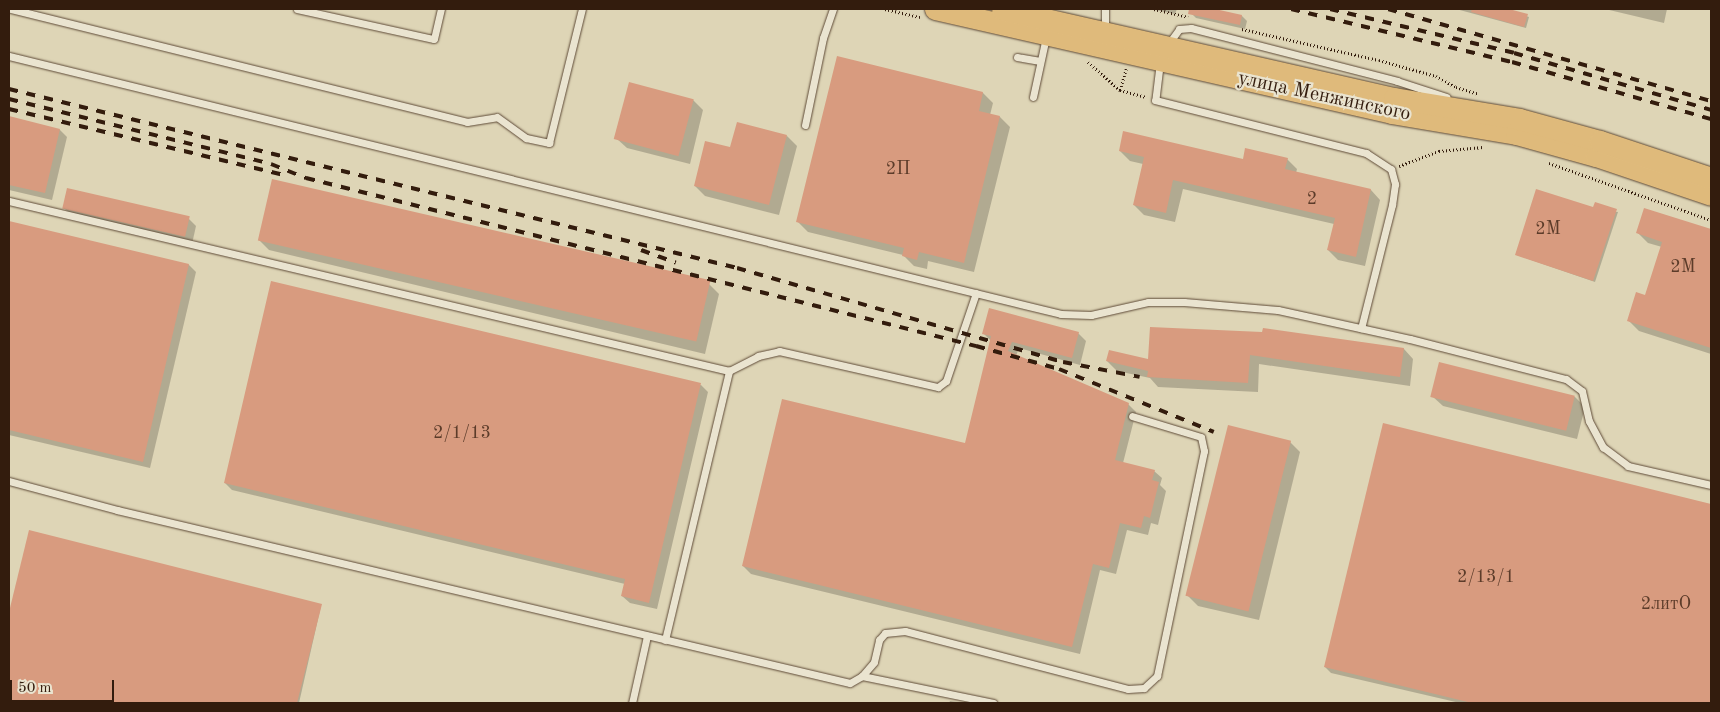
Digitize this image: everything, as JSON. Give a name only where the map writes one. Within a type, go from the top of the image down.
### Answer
[{"type":"main road","name":"улица Менжинского","points":[[935,9],[1049,28],[1164,54],[1391,113],[1516,134],[1596,156],[1711,195]]},
{"type":"main road","name":"улица Менжинского","points":[[1002,9],[1049,28],[1105,31],[1164,54],[1394,98],[1500,116],[1600,141],[1711,178]]},
{"type":"lane","points":[[11,9],[467,122],[497,117],[526,138],[549,143],[582,9]]},
{"type":"lane","points":[[296,9],[434,39],[441,9]]},
{"type":"lane","points":[[805,125],[823,38],[833,9]]},
{"type":"lane","points":[[1105,9],[1105,31]]},
{"type":"lane","points":[[1033,97],[1039,61],[1049,28]]},
{"type":"lane","points":[[1164,54],[1155,100],[1366,153],[1391,169],[1395,184],[1392,205],[1361,328]]},
{"type":"lane","points":[[9,56],[1061,314],[1091,314],[1148,302],[1184,302],[1278,310],[1361,328],[1566,379],[1582,391],[1589,421],[1604,447],[1628,466],[1711,485]]},
{"type":"lane","points":[[1017,57],[1039,61]]},
{"type":"lane","points":[[9,201],[729,371],[758,356],[779,351],[938,387],[946,380],[976,293]]},
{"type":"lane","points":[[665,640],[729,371]]},
{"type":"lane","points":[[9,481],[117,510],[850,683],[862,676],[874,662],[880,640],[885,633],[905,631],[1128,688],[1144,688],[1157,676],[1204,452],[1202,436],[1132,416]]},
{"type":"lane","points":[[632,703],[647,636]]},
{"type":"lane","points":[[862,676],[993,703]]},
{"type":"path","points":[[1154,9],[1190,18]]},
{"type":"path","points":[[1238,28],[1379,60],[1436,76],[1456,87],[1481,94]]},
{"type":"path","points":[[1120,90],[1128,62]]},
{"type":"path","points":[[1391,169],[1439,151],[1490,147]]},
{"type":"path","points":[[1546,162],[1711,220]]},
{"type":"building","points":[[1189,9],[1215,9],[1242,15],[1240,25],[1188,14]]},
{"type":"building","points":[[1472,9],[1509,9],[1528,14],[1524,27],[1471,12]]},
{"type":"building","points":[[837,56],[983,92],[979,111],[1000,116],[964,263],[919,252],[917,260],[902,256],[904,248],[796,222]]},
{"type":"building","points":[[629,82],[694,99],[678,156],[614,139]]},
{"type":"building","points":[[9,116],[60,129],[45,193],[9,185]]},
{"type":"building","points":[[737,122],[787,135],[769,205],[694,186],[705,141],[730,147]]},
{"type":"building","points":[[1123,131],[1243,159],[1245,148],[1288,158],[1285,169],[1371,189],[1356,257],[1327,250],[1335,218],[1173,180],[1166,213],[1133,205],[1144,157],[1119,151]]},
{"type":"building","points":[[272,179],[710,280],[696,342],[258,240]]},
{"type":"building","points":[[67,188],[190,216],[185,237],[62,208]]},
{"type":"building","points":[[1536,189],[1593,207],[1595,202],[1617,209],[1593,281],[1515,255]]},
{"type":"building","points":[[1644,208],[1711,229],[1711,348],[1627,321],[1636,292],[1645,295],[1662,242],[1636,233]]},
{"type":"building","points":[[9,221],[189,264],[143,462],[9,430]]},
{"type":"building","points":[[271,281],[701,383],[649,603],[621,596],[625,579],[224,483]]},
{"type":"building","points":[[989,308],[1079,332],[1072,358],[1012,342],[1008,351],[1129,403],[1115,460],[1155,470],[1152,480],[1159,482],[1150,518],[1144,516],[1141,528],[1120,523],[1109,568],[1093,564],[1072,647],[742,566],[782,399],[965,443],[991,336],[982,334]]},
{"type":"building","points":[[1150,327],[1262,332],[1263,328],[1404,348],[1400,377],[1250,355],[1248,383],[1147,377],[1148,371],[1106,361],[1109,350],[1148,359]]},
{"type":"building","points":[[1439,362],[1575,396],[1566,431],[1430,397]]},
{"type":"building","points":[[1383,423],[1711,504],[1711,703],[1472,703],[1324,667]]},
{"type":"building","points":[[1228,425],[1291,441],[1248,611],[1185,596]]},
{"type":"building","points":[[29,530],[322,604],[297,703],[9,703],[9,612]]},
{"type":"railway","points":[[1291,9],[1512,62],[1711,119]]},
{"type":"railway","points":[[1330,9],[1514,53],[1711,110]]},
{"type":"railway","points":[[1388,9],[1711,101]]},
{"type":"railway","points":[[9,89],[737,268],[1063,362],[1140,377]]},
{"type":"railway","points":[[9,99],[271,164],[306,178],[976,346],[1059,369],[1214,432]]},
{"type":"railway","points":[[9,109],[288,176]]},
{"type":"railway","points":[[641,250],[676,263]]}]
